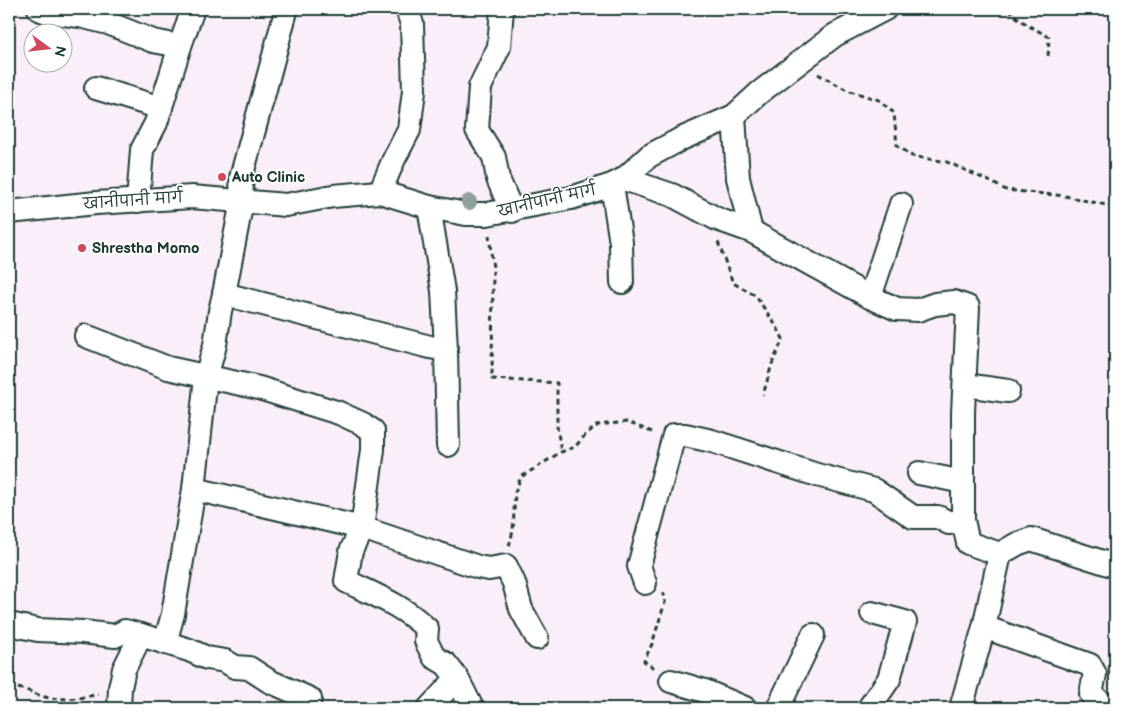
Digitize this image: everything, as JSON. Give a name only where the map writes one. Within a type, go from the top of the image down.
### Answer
[{"type":"street","points":[[39,9],[108,23],[153,40],[180,46]]},
{"type":"street","points":[[138,201],[142,150],[162,108],[193,9]]},
{"type":"street","points":[[380,192],[409,130],[414,91],[412,24],[407,9]]},
{"type":"street","points":[[502,9],[499,47],[480,87],[477,130],[494,157],[498,179],[512,211]]},
{"type":"street","points":[[165,643],[173,614],[194,489],[206,377],[215,345],[242,201],[241,178],[286,11]]},
{"type":"street","name":"खानीपानी मार्ग","points":[[9,212],[96,203],[192,197],[286,206],[333,196],[380,192],[429,207],[466,214],[487,214],[512,211],[571,198],[618,182],[649,156],[681,139],[734,116],[798,63],[835,35],[871,12]]},
{"type":"street","points":[[96,88],[162,108]]},
{"type":"street","points":[[734,116],[738,178],[751,231]]},
{"type":"street","points":[[622,282],[618,182],[672,195],[717,220],[751,231],[870,297],[897,309],[918,310],[935,304],[954,302],[968,307],[963,413],[963,520],[968,543],[1000,554]]},
{"type":"street","points":[[870,297],[901,204]]},
{"type":"street","points":[[429,207],[443,291],[448,445]]},
{"type":"street","points":[[224,294],[446,350]]},
{"type":"street","points":[[86,336],[168,368],[259,388],[330,410],[349,417],[373,431],[362,528],[351,551],[346,581],[390,601],[414,616],[427,629],[426,641],[434,657],[446,664],[457,678],[472,708]]},
{"type":"street","points":[[965,386],[1008,391]]},
{"type":"street","points":[[645,583],[639,566],[674,435],[685,435],[712,441],[817,475],[874,490],[913,517],[938,518],[949,522],[963,520]]},
{"type":"street","points":[[919,473],[963,482]]},
{"type":"street","points":[[194,489],[362,528],[478,567],[490,569],[506,566],[514,583],[521,609],[537,638]]},
{"type":"street","points":[[961,708],[984,627],[1000,554],[1017,544],[1032,539],[1115,566]]},
{"type":"street","points":[[869,708],[889,679],[905,622],[872,613]]},
{"type":"street","points":[[9,624],[38,630],[83,632],[115,636],[125,631],[189,650],[207,658],[225,661],[235,667],[249,668],[269,681],[310,699]]},
{"type":"street","points":[[984,627],[1090,665],[1095,674],[1091,694],[1108,708]]},
{"type":"street","points":[[121,702],[124,669],[141,635]]},
{"type":"street","points":[[778,708],[813,635]]},
{"type":"street","points":[[429,708],[457,678]]},
{"type":"street","points":[[671,681],[705,691],[745,708]]},
{"type":"path","points":[[1009,9],[1015,17],[1049,37],[1048,57]]},
{"type":"path","points":[[798,63],[847,90],[879,100],[894,113],[897,145],[912,156],[947,162],[1006,190],[1064,196],[1115,207]]},
{"type":"path","points":[[487,214],[493,268],[492,379],[557,383],[557,426],[561,452]]},
{"type":"path","points":[[717,220],[717,239],[733,283],[755,295],[783,339],[772,364],[764,395]]},
{"type":"path","points":[[506,566],[513,531],[515,492],[521,478],[561,452],[575,447],[586,434],[598,425],[627,422],[652,432],[674,435]]},
{"type":"path","points":[[645,583],[662,591],[666,599],[652,644],[644,661],[671,681]]},
{"type":"path","points":[[9,689],[17,687],[50,698],[85,697],[121,702]]},
{"type":"place","name":"Auto Clinic","points":[[222,177]]},
{"type":"place","name":"Shrestha Momo","points":[[82,248]]}]
